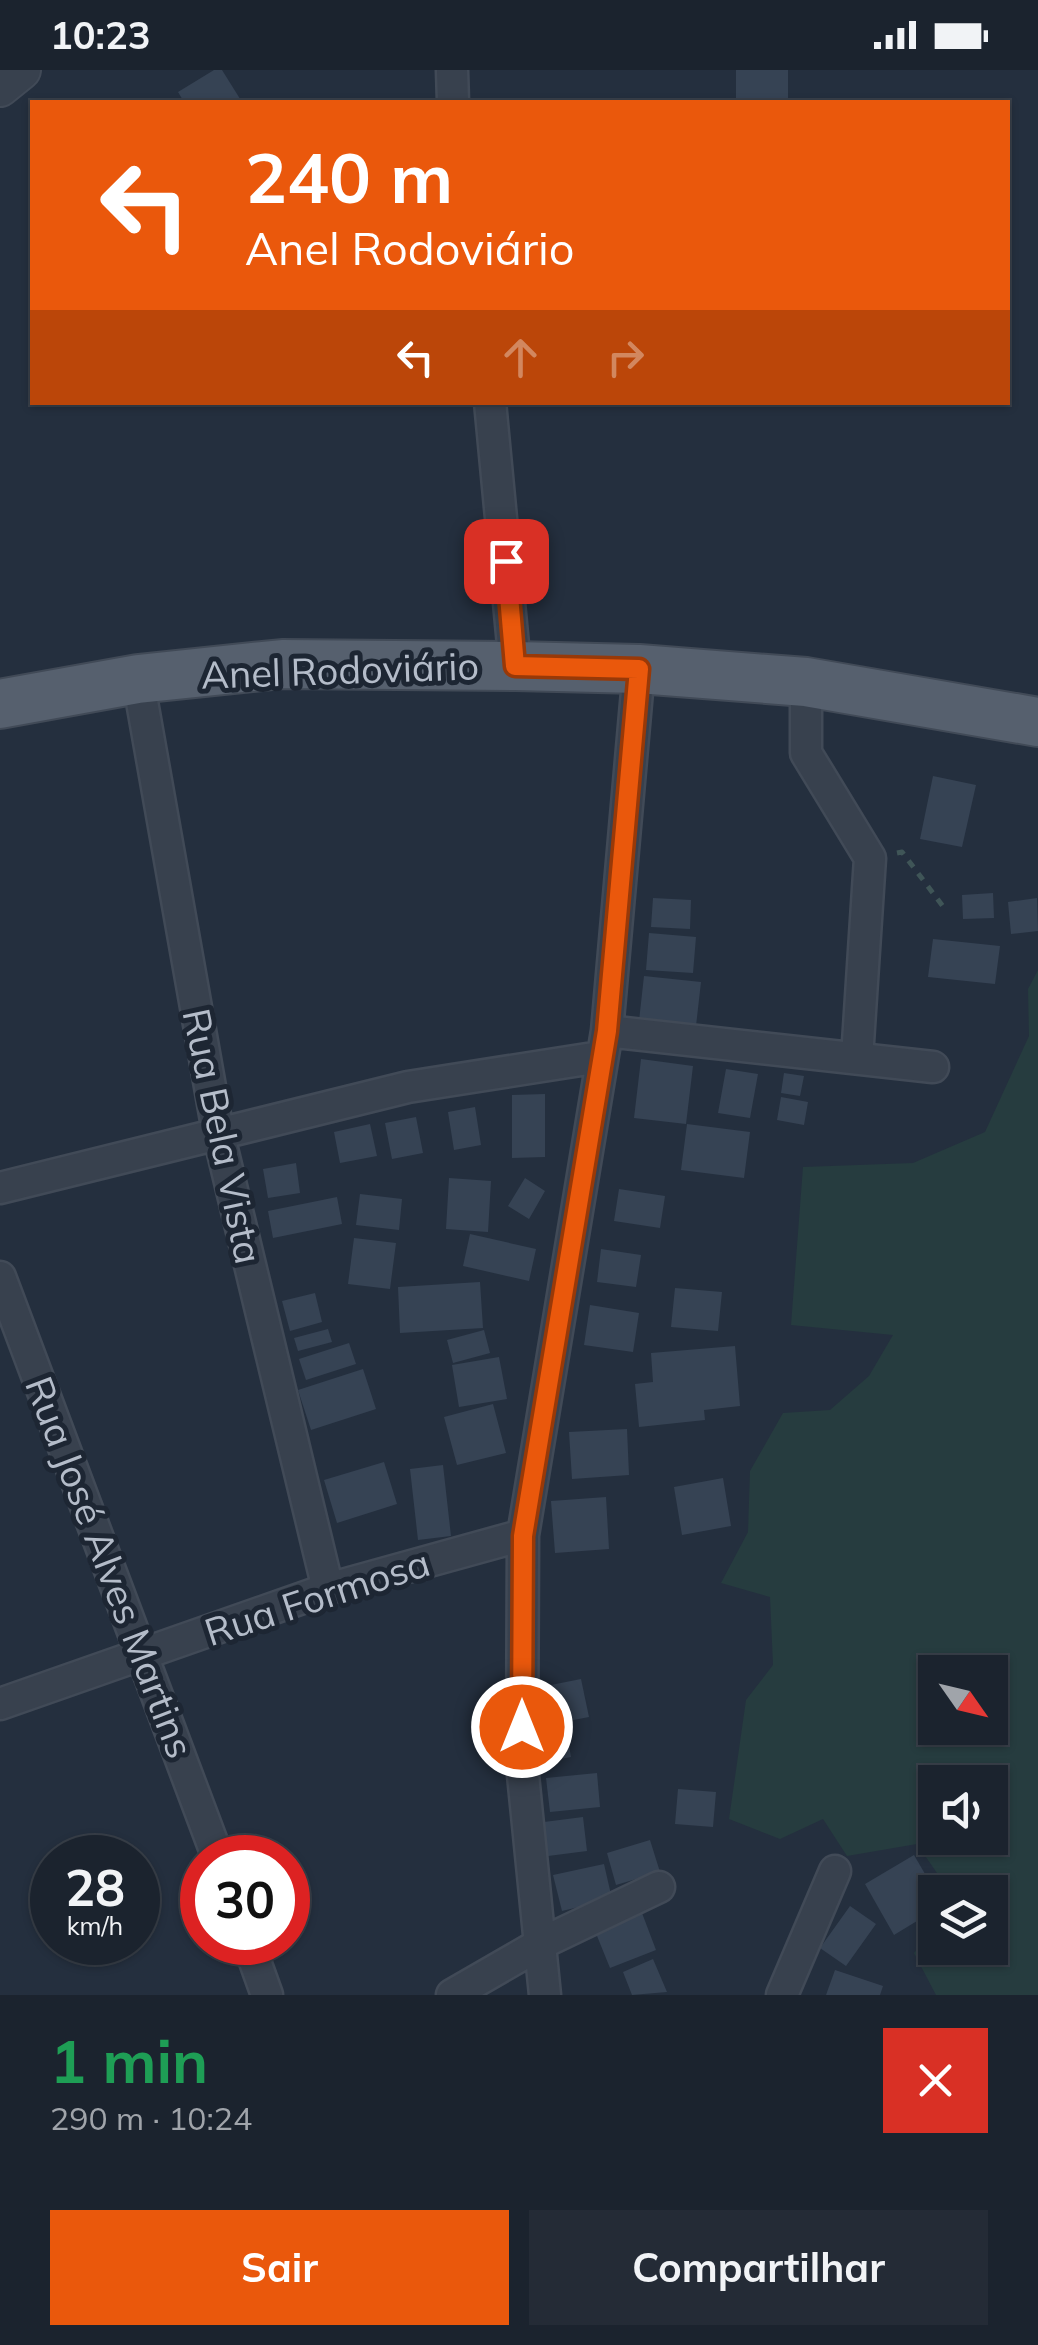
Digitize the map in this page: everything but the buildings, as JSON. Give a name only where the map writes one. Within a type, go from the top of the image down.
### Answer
[{"type":"main road","name":"Anel Rodoviário","points":[[0,704],[138,678],[282,664],[515,666],[639,669],[806,682],[1038,722]]},
{"type":"street","points":[[0,87],[21,70]]},
{"type":"street","points":[[452,70],[453,100]]},
{"type":"street","points":[[490,405],[515,666]]},
{"type":"street","points":[[545,1995],[522,1765],[523,1536],[603,1044],[639,669]]},
{"type":"street","name":"Rua Bela Vista","points":[[138,678],[218,1132],[328,1589]]},
{"type":"street","points":[[806,682],[806,752],[870,858],[857,1058]]},
{"type":"street","points":[[0,1188],[218,1132],[603,1044],[933,1066]]},
{"type":"street","name":"Rua José Alves Martins","points":[[0,1277],[210,1835]]},
{"type":"street","name":"Rua Formosa","points":[[0,1704],[328,1589],[523,1536]]},
{"type":"street","points":[[782,1995],[834,1870]]},
{"type":"street","points":[[452,1995],[542,1942],[659,1887]]},
{"type":"street","points":[[256,1965],[267,1995]]},
{"type":"path","points":[[870,858],[902,852],[945,909]]},
{"type":"green space","points":[[1038,970],[1038,1995],[936,1995],[920,1965],[1008,1965],[1008,1875],[938,1875],[925,1855],[1008,1855],[1008,1765],[918,1765],[918,1845],[847,1856],[823,1819],[780,1839],[729,1819],[746,1700],[773,1665],[770,1597],[721,1583],[748,1532],[750,1471],[783,1413],[830,1410],[869,1376],[893,1335],[791,1325],[803,1167],[913,1163],[985,1132],[1029,1036],[1028,989]]},
{"type":"route","points":[[506,561],[515,666],[639,669],[607,1031],[523,1536],[522,1727]]}]
